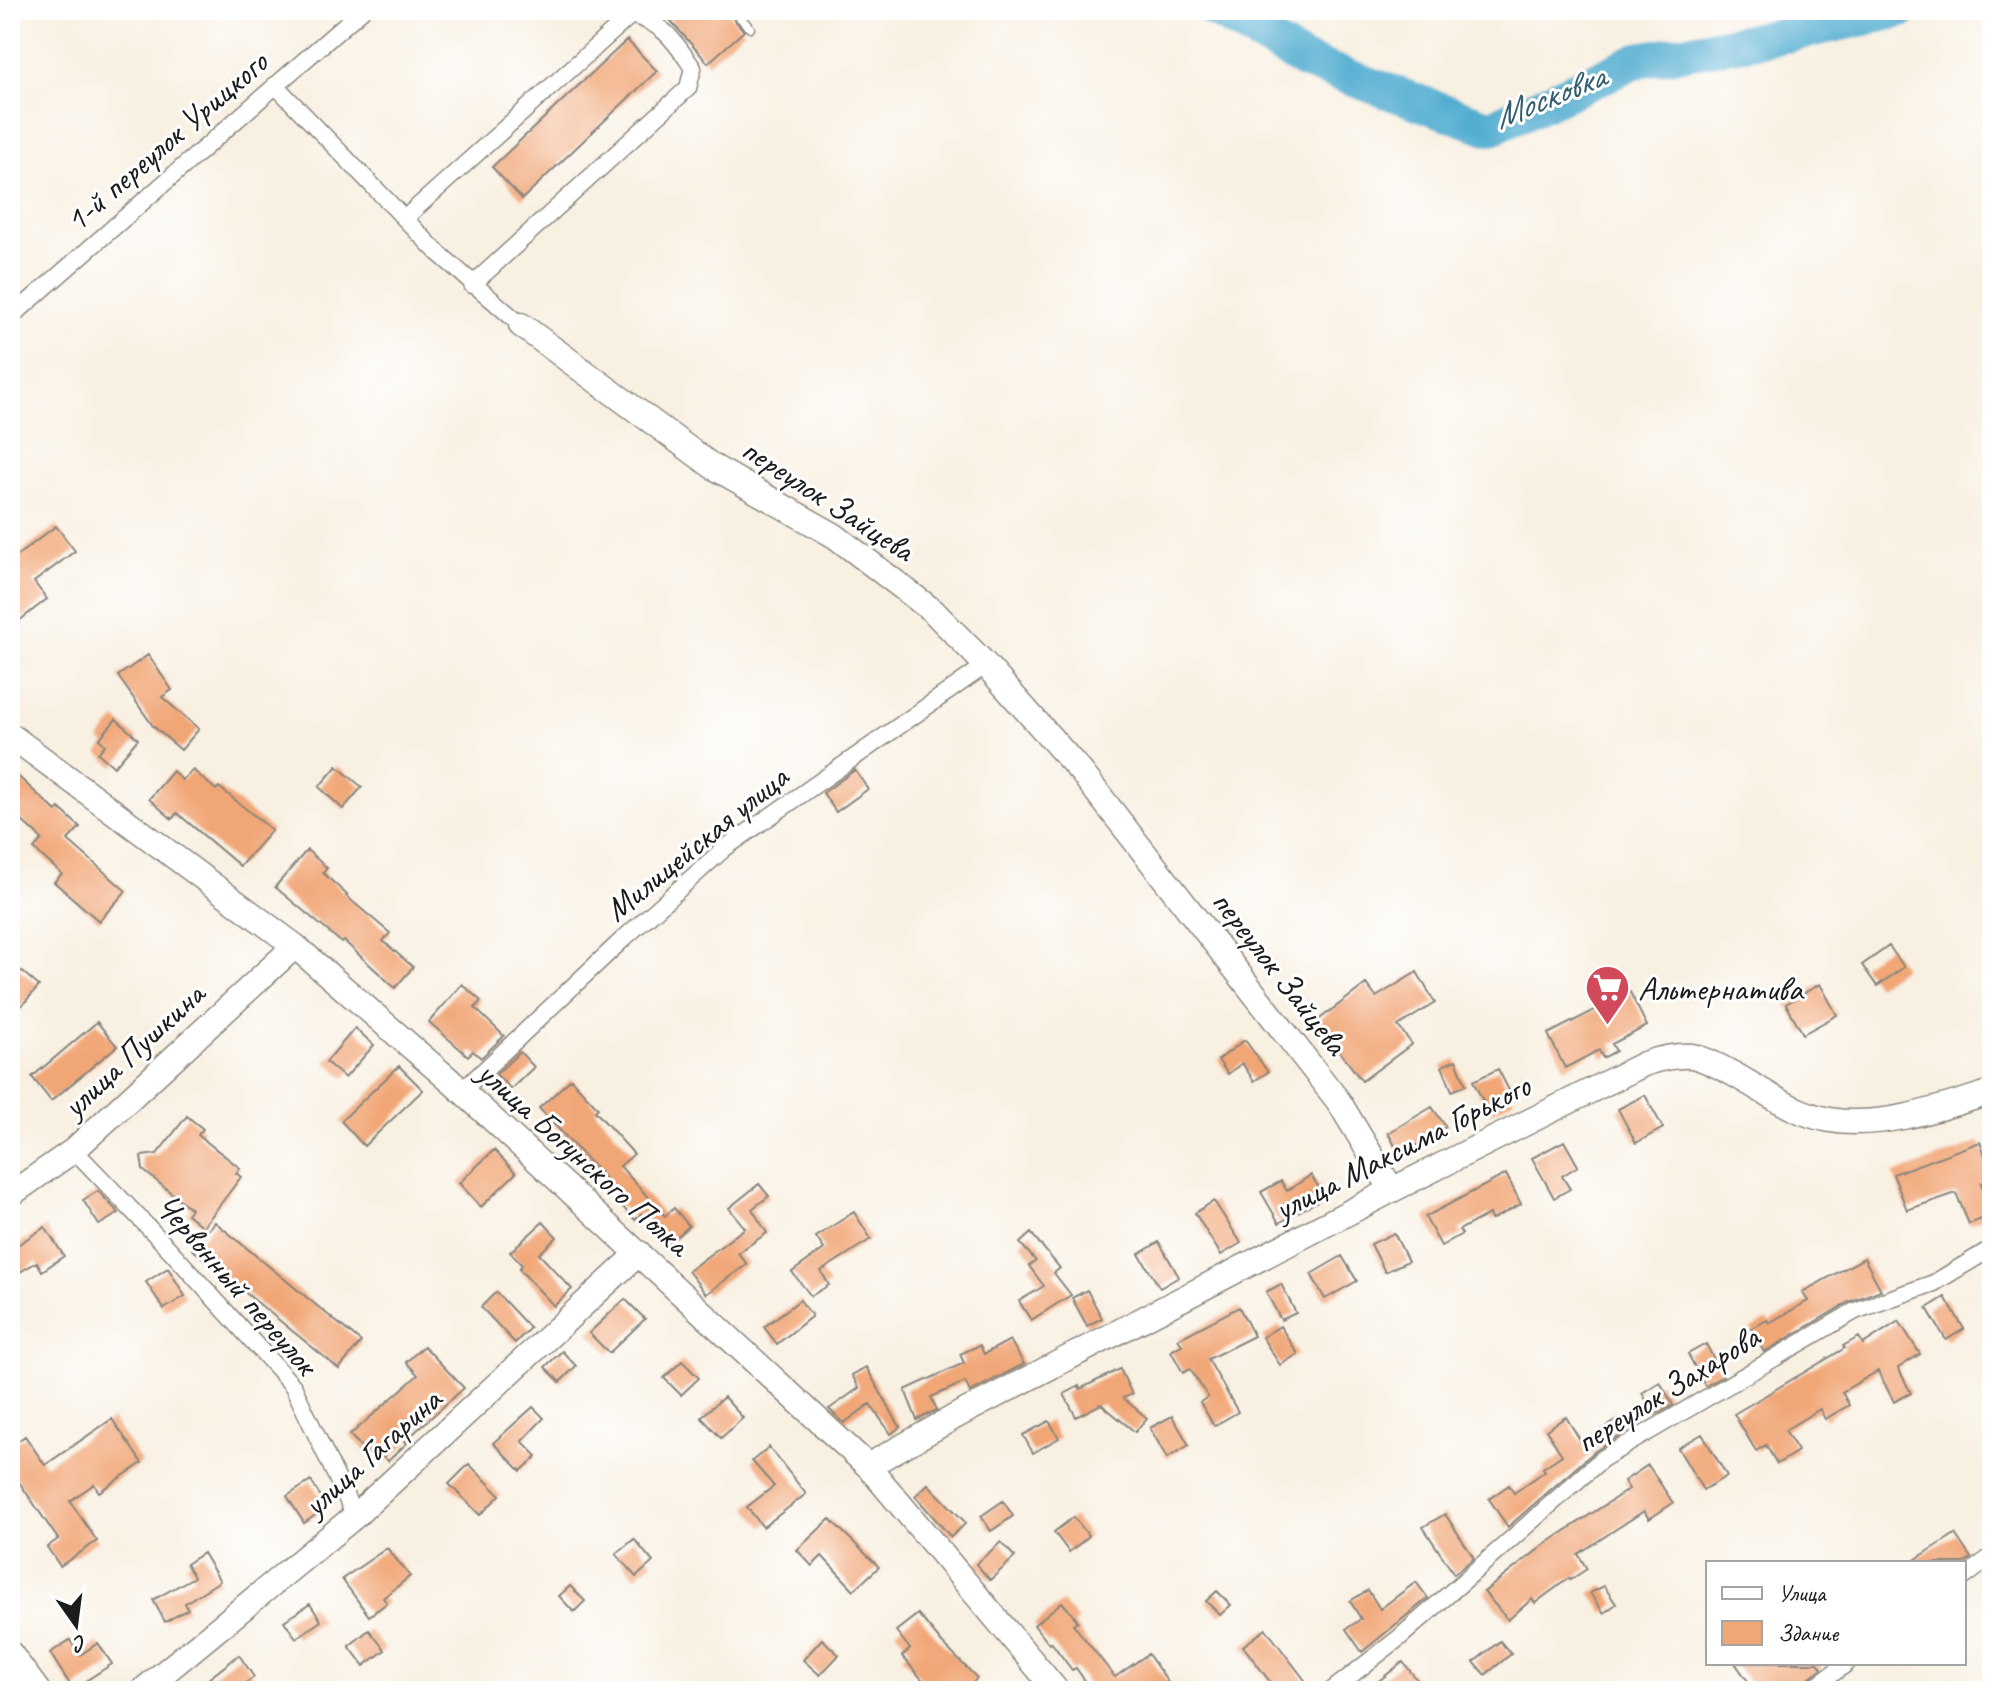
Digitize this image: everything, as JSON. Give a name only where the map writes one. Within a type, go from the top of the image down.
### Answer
[{"type":"street","name":"1-й переулок Урицкого","points":[[10,318],[362,10]]},
{"type":"street","points":[[405,218],[634,12],[667,32],[693,68],[688,88],[472,285]]},
{"type":"street","name":"переулок Зайцева","points":[[275,85],[472,285],[521,325],[712,466],[859,552],[933,611],[986,665],[1082,773],[1329,1090],[1392,1190]]},
{"type":"street","name":"Милицейская улица","points":[[462,1091],[725,848],[986,665]]},
{"type":"street","name":"улица Богунского Полка","points":[[10,735],[295,946],[462,1091],[868,1466],[1057,1691]]},
{"type":"street","name":"улица Пушкина","points":[[10,1195],[74,1150],[295,946]]},
{"type":"street","name":"улица Максима Горького","points":[[868,1466],[958,1415],[1392,1190],[1626,1071],[1665,1058],[1694,1056],[1717,1065],[1806,1113],[1829,1120],[1861,1121],[1917,1114],[1992,1092]]},
{"type":"street","name":"Червонный переулок","points":[[74,1150],[171,1251],[293,1386],[355,1516]]},
{"type":"street","name":"переулок Захарова","points":[[1331,1691],[1399,1638],[1602,1459],[1855,1311],[1934,1283],[1992,1248]]},
{"type":"street","name":"улица Гагарина","points":[[142,1691],[355,1516],[639,1253]]},
{"type":"street","points":[[1966,1576],[1992,1556]]},
{"type":"street","points":[[10,1653],[38,1691]]},
{"type":"street","points":[[1809,1691],[1844,1665]]},
{"type":"lane","points":[[733,10],[750,28]]},
{"type":"building","points":[[661,10],[726,10],[744,31],[708,63]]},
{"type":"building","points":[[627,40],[657,71],[522,199],[492,167]]},
{"type":"building","points":[[56,526],[75,551],[34,582],[47,599],[10,628],[10,561]]},
{"type":"building","points":[[148,655],[172,690],[162,697],[199,729],[181,750],[153,726],[118,676]]},
{"type":"building","points":[[116,719],[138,739],[114,767],[98,753],[105,745],[99,739]]},
{"type":"building","points":[[337,766],[362,787],[343,809],[319,787]]},
{"type":"building","points":[[10,769],[56,811],[59,808],[80,827],[68,840],[126,891],[99,921],[54,882],[62,874],[34,849],[42,839],[10,810]]},
{"type":"building","points":[[193,770],[272,830],[240,866],[177,813],[172,819],[149,799],[173,771],[182,780]]},
{"type":"building","points":[[855,770],[868,789],[836,812],[823,793]]},
{"type":"building","points":[[307,850],[327,868],[323,873],[346,896],[390,933],[383,941],[413,967],[395,988],[344,941],[342,943],[275,887]]},
{"type":"building","points":[[1889,946],[1904,967],[1877,986],[1862,965]]},
{"type":"building","points":[[10,961],[39,986],[10,1019]]},
{"type":"building","points":[[1417,972],[1435,1003],[1398,1026],[1412,1044],[1362,1081],[1317,1021],[1366,984],[1376,997]]},
{"type":"building","points":[[462,984],[481,1001],[475,1008],[504,1036],[481,1058],[473,1051],[468,1056],[429,1022]]},
{"type":"building","points":[[1820,984],[1837,1015],[1803,1034],[1786,1004]]},
{"type":"building","points":[[1630,992],[1647,1026],[1612,1044],[1616,1051],[1603,1058],[1599,1050],[1565,1068],[1548,1034]]},
{"type":"building","points":[[97,1022],[117,1046],[51,1101],[32,1077]]},
{"type":"building","points":[[355,1028],[374,1045],[345,1078],[326,1062]]},
{"type":"building","points":[[1245,1040],[1268,1072],[1254,1081],[1242,1063],[1228,1074],[1218,1060]]},
{"type":"building","points":[[520,1052],[534,1067],[511,1089],[496,1074]]},
{"type":"building","points":[[1456,1060],[1466,1085],[1452,1091],[1442,1066]]},
{"type":"building","points":[[399,1066],[423,1090],[364,1146],[341,1121]]},
{"type":"building","points":[[1498,1069],[1514,1100],[1489,1113],[1473,1081]]},
{"type":"building","points":[[571,1079],[634,1154],[620,1166],[665,1216],[674,1208],[689,1226],[667,1245],[641,1214],[635,1220],[619,1203],[624,1199],[539,1108]]},
{"type":"building","points":[[1645,1095],[1663,1128],[1636,1143],[1618,1109]]},
{"type":"building","points":[[1432,1107],[1446,1127],[1400,1155],[1388,1133]]},
{"type":"building","points":[[187,1116],[203,1129],[198,1135],[240,1168],[236,1173],[241,1177],[203,1227],[187,1214],[191,1209],[143,1170],[141,1156],[157,1154]]},
{"type":"building","points":[[1564,1141],[1578,1166],[1562,1176],[1570,1189],[1554,1198],[1532,1158]]},
{"type":"building","points":[[1980,1142],[1992,1174],[1992,1179],[1981,1183],[1992,1215],[1969,1224],[1956,1193],[1907,1210],[1893,1174]]},
{"type":"building","points":[[494,1150],[516,1173],[481,1207],[459,1183]]},
{"type":"building","points":[[1506,1174],[1521,1204],[1491,1220],[1489,1214],[1459,1230],[1462,1234],[1441,1246],[1425,1217]]},
{"type":"building","points":[[1311,1175],[1325,1197],[1279,1223],[1261,1192],[1281,1181],[1287,1191]]},
{"type":"building","points":[[759,1184],[769,1196],[752,1209],[767,1233],[738,1253],[747,1264],[706,1294],[688,1271],[745,1228],[729,1208]]},
{"type":"building","points":[[98,1191],[119,1213],[99,1225],[83,1200]]},
{"type":"building","points":[[1214,1201],[1241,1243],[1221,1255],[1195,1213]]},
{"type":"building","points":[[854,1212],[871,1239],[821,1271],[829,1285],[811,1296],[792,1272],[824,1249],[816,1237]]},
{"type":"building","points":[[215,1222],[361,1342],[339,1369],[192,1249]]},
{"type":"building","points":[[543,1222],[557,1237],[539,1254],[572,1289],[554,1306],[519,1269],[522,1265],[510,1252]]},
{"type":"building","points":[[45,1227],[64,1256],[42,1271],[37,1262],[10,1278],[10,1250]]},
{"type":"building","points":[[1031,1233],[1060,1268],[1054,1273],[1071,1295],[1031,1320],[1019,1301],[1044,1286],[1029,1266],[1036,1261],[1020,1243]]},
{"type":"building","points":[[1394,1233],[1408,1261],[1385,1272],[1371,1244]]},
{"type":"building","points":[[1159,1242],[1179,1277],[1160,1288],[1139,1254]]},
{"type":"building","points":[[1342,1256],[1357,1281],[1325,1299],[1311,1274]]},
{"type":"building","points":[[1864,1258],[1881,1290],[1849,1302],[1764,1352],[1751,1329],[1767,1320],[1769,1323],[1808,1301],[1802,1292]]},
{"type":"building","points":[[168,1268],[185,1296],[164,1309],[146,1282]]},
{"type":"building","points":[[1281,1284],[1296,1313],[1281,1320],[1266,1292]]},
{"type":"building","points":[[1087,1290],[1102,1318],[1087,1326],[1072,1298]]},
{"type":"building","points":[[496,1292],[530,1328],[515,1343],[481,1307]]},
{"type":"building","points":[[1945,1297],[1964,1329],[1946,1340],[1927,1308]]},
{"type":"building","points":[[625,1299],[645,1319],[609,1353],[589,1333]]},
{"type":"building","points":[[800,1300],[812,1316],[777,1344],[764,1327]]},
{"type":"building","points":[[1239,1307],[1254,1336],[1208,1359],[1238,1412],[1214,1426],[1200,1402],[1208,1397],[1190,1369],[1183,1373],[1171,1351],[1182,1345],[1178,1339]]},
{"type":"building","points":[[1899,1321],[1920,1354],[1898,1368],[1911,1393],[1894,1402],[1878,1371],[1842,1392],[1849,1405],[1825,1419],[1820,1409],[1785,1430],[1798,1451],[1777,1464],[1766,1445],[1756,1451],[1734,1414],[1845,1348],[1843,1346],[1859,1337],[1863,1344]]},
{"type":"building","points":[[1280,1326],[1298,1354],[1280,1365],[1262,1337]]},
{"type":"building","points":[[1010,1340],[1024,1364],[970,1392],[965,1382],[931,1397],[937,1410],[917,1420],[905,1390],[964,1363],[960,1354],[980,1345],[984,1354]]},
{"type":"building","points":[[1706,1344],[1723,1376],[1705,1386],[1688,1354]]},
{"type":"building","points":[[424,1346],[464,1388],[405,1441],[407,1443],[388,1461],[376,1449],[369,1455],[350,1435],[418,1375],[406,1362]]},
{"type":"building","points":[[562,1351],[576,1366],[560,1382],[545,1367]]},
{"type":"building","points":[[682,1361],[699,1378],[681,1395],[664,1378]]},
{"type":"building","points":[[866,1367],[900,1427],[891,1434],[870,1404],[844,1423],[829,1409],[859,1388],[852,1375]]},
{"type":"building","points":[[1120,1369],[1132,1394],[1123,1398],[1147,1418],[1135,1432],[1101,1404],[1076,1417],[1064,1394]]},
{"type":"building","points":[[1660,1382],[1673,1405],[1655,1415],[1642,1393]]},
{"type":"building","points":[[724,1397],[743,1418],[721,1438],[701,1417]]},
{"type":"building","points":[[533,1407],[544,1418],[522,1441],[537,1456],[521,1471],[493,1443]]},
{"type":"building","points":[[1172,1416],[1189,1445],[1167,1458],[1150,1428]]},
{"type":"building","points":[[1566,1417],[1582,1443],[1619,1419],[1627,1432],[1595,1451],[1508,1527],[1489,1499],[1509,1485],[1514,1493],[1562,1455],[1546,1430]]},
{"type":"building","points":[[112,1419],[142,1463],[99,1492],[94,1484],[70,1501],[97,1541],[60,1566],[47,1547],[58,1539],[10,1469],[10,1447],[25,1436],[45,1465]]},
{"type":"building","points":[[1049,1421],[1059,1438],[1033,1453],[1023,1435]]},
{"type":"building","points":[[1702,1434],[1727,1476],[1703,1490],[1678,1448]]},
{"type":"building","points":[[769,1447],[806,1494],[763,1527],[747,1507],[774,1486],[752,1461]]},
{"type":"building","points":[[469,1464],[500,1495],[480,1515],[449,1484]]},
{"type":"building","points":[[1648,1465],[1673,1503],[1649,1519],[1644,1511],[1578,1554],[1587,1569],[1535,1603],[1532,1599],[1508,1620],[1484,1592],[1544,1545],[1629,1489],[1624,1481]]},
{"type":"building","points":[[311,1481],[327,1507],[304,1523],[287,1496]]},
{"type":"building","points":[[928,1484],[966,1523],[951,1537],[915,1496]]},
{"type":"building","points":[[1003,1501],[1013,1516],[991,1531],[981,1516]]},
{"type":"building","points":[[1445,1514],[1474,1558],[1454,1574],[1423,1527]]},
{"type":"building","points":[[1074,1517],[1089,1536],[1069,1552],[1054,1532]]},
{"type":"building","points":[[830,1519],[879,1567],[854,1590],[822,1556],[812,1566],[797,1550]]},
{"type":"building","points":[[1955,1534],[1971,1558],[1966,1562],[1913,1561]]},
{"type":"building","points":[[634,1539],[653,1562],[636,1577],[616,1554]]},
{"type":"building","points":[[1001,1542],[1015,1557],[990,1580],[976,1564]]},
{"type":"building","points":[[387,1548],[410,1576],[383,1598],[387,1603],[369,1616],[342,1579]]},
{"type":"building","points":[[203,1553],[220,1581],[185,1603],[188,1609],[165,1622],[153,1600],[194,1577],[186,1564]]},
{"type":"building","points":[[1416,1582],[1428,1598],[1362,1652],[1346,1629],[1361,1619],[1350,1601],[1368,1590],[1380,1609]]},
{"type":"building","points":[[570,1586],[585,1601],[574,1612],[559,1596]]},
{"type":"building","points":[[1604,1586],[1616,1604],[1604,1613],[1590,1593]]},
{"type":"building","points":[[1217,1591],[1231,1605],[1220,1615],[1206,1601]]},
{"type":"building","points":[[1062,1602],[1078,1621],[1073,1624],[1115,1677],[1148,1654],[1174,1691],[1092,1691],[1076,1668],[1072,1670],[1034,1625]]},
{"type":"building","points":[[310,1604],[321,1621],[296,1638],[284,1621]]},
{"type":"building","points":[[918,1614],[977,1678],[966,1691],[932,1691],[902,1656],[910,1649],[896,1631]]},
{"type":"building","points":[[1266,1629],[1307,1683],[1296,1691],[1277,1691],[1243,1646]]},
{"type":"building","points":[[369,1630],[385,1650],[364,1666],[349,1646]]},
{"type":"building","points":[[822,1639],[839,1655],[820,1675],[803,1660]]},
{"type":"building","points":[[70,1640],[80,1655],[98,1643],[112,1664],[73,1689],[50,1653]]},
{"type":"building","points":[[1500,1641],[1511,1654],[1485,1675],[1474,1662]]},
{"type":"building","points":[[239,1655],[254,1677],[234,1691],[193,1691]]},
{"type":"building","points":[[1403,1662],[1426,1691],[1366,1691]]},
{"type":"building","points":[[1736,1665],[1820,1665],[1822,1668],[1802,1683],[1798,1691],[1755,1691]]},
{"type":"waterway","name":"Московка","points":[[1215,10],[1304,61],[1490,128],[1638,60],[1791,34],[1902,10]]},
{"type":"place","name":"Альтернатива","points":[[1607,1027]]}]
